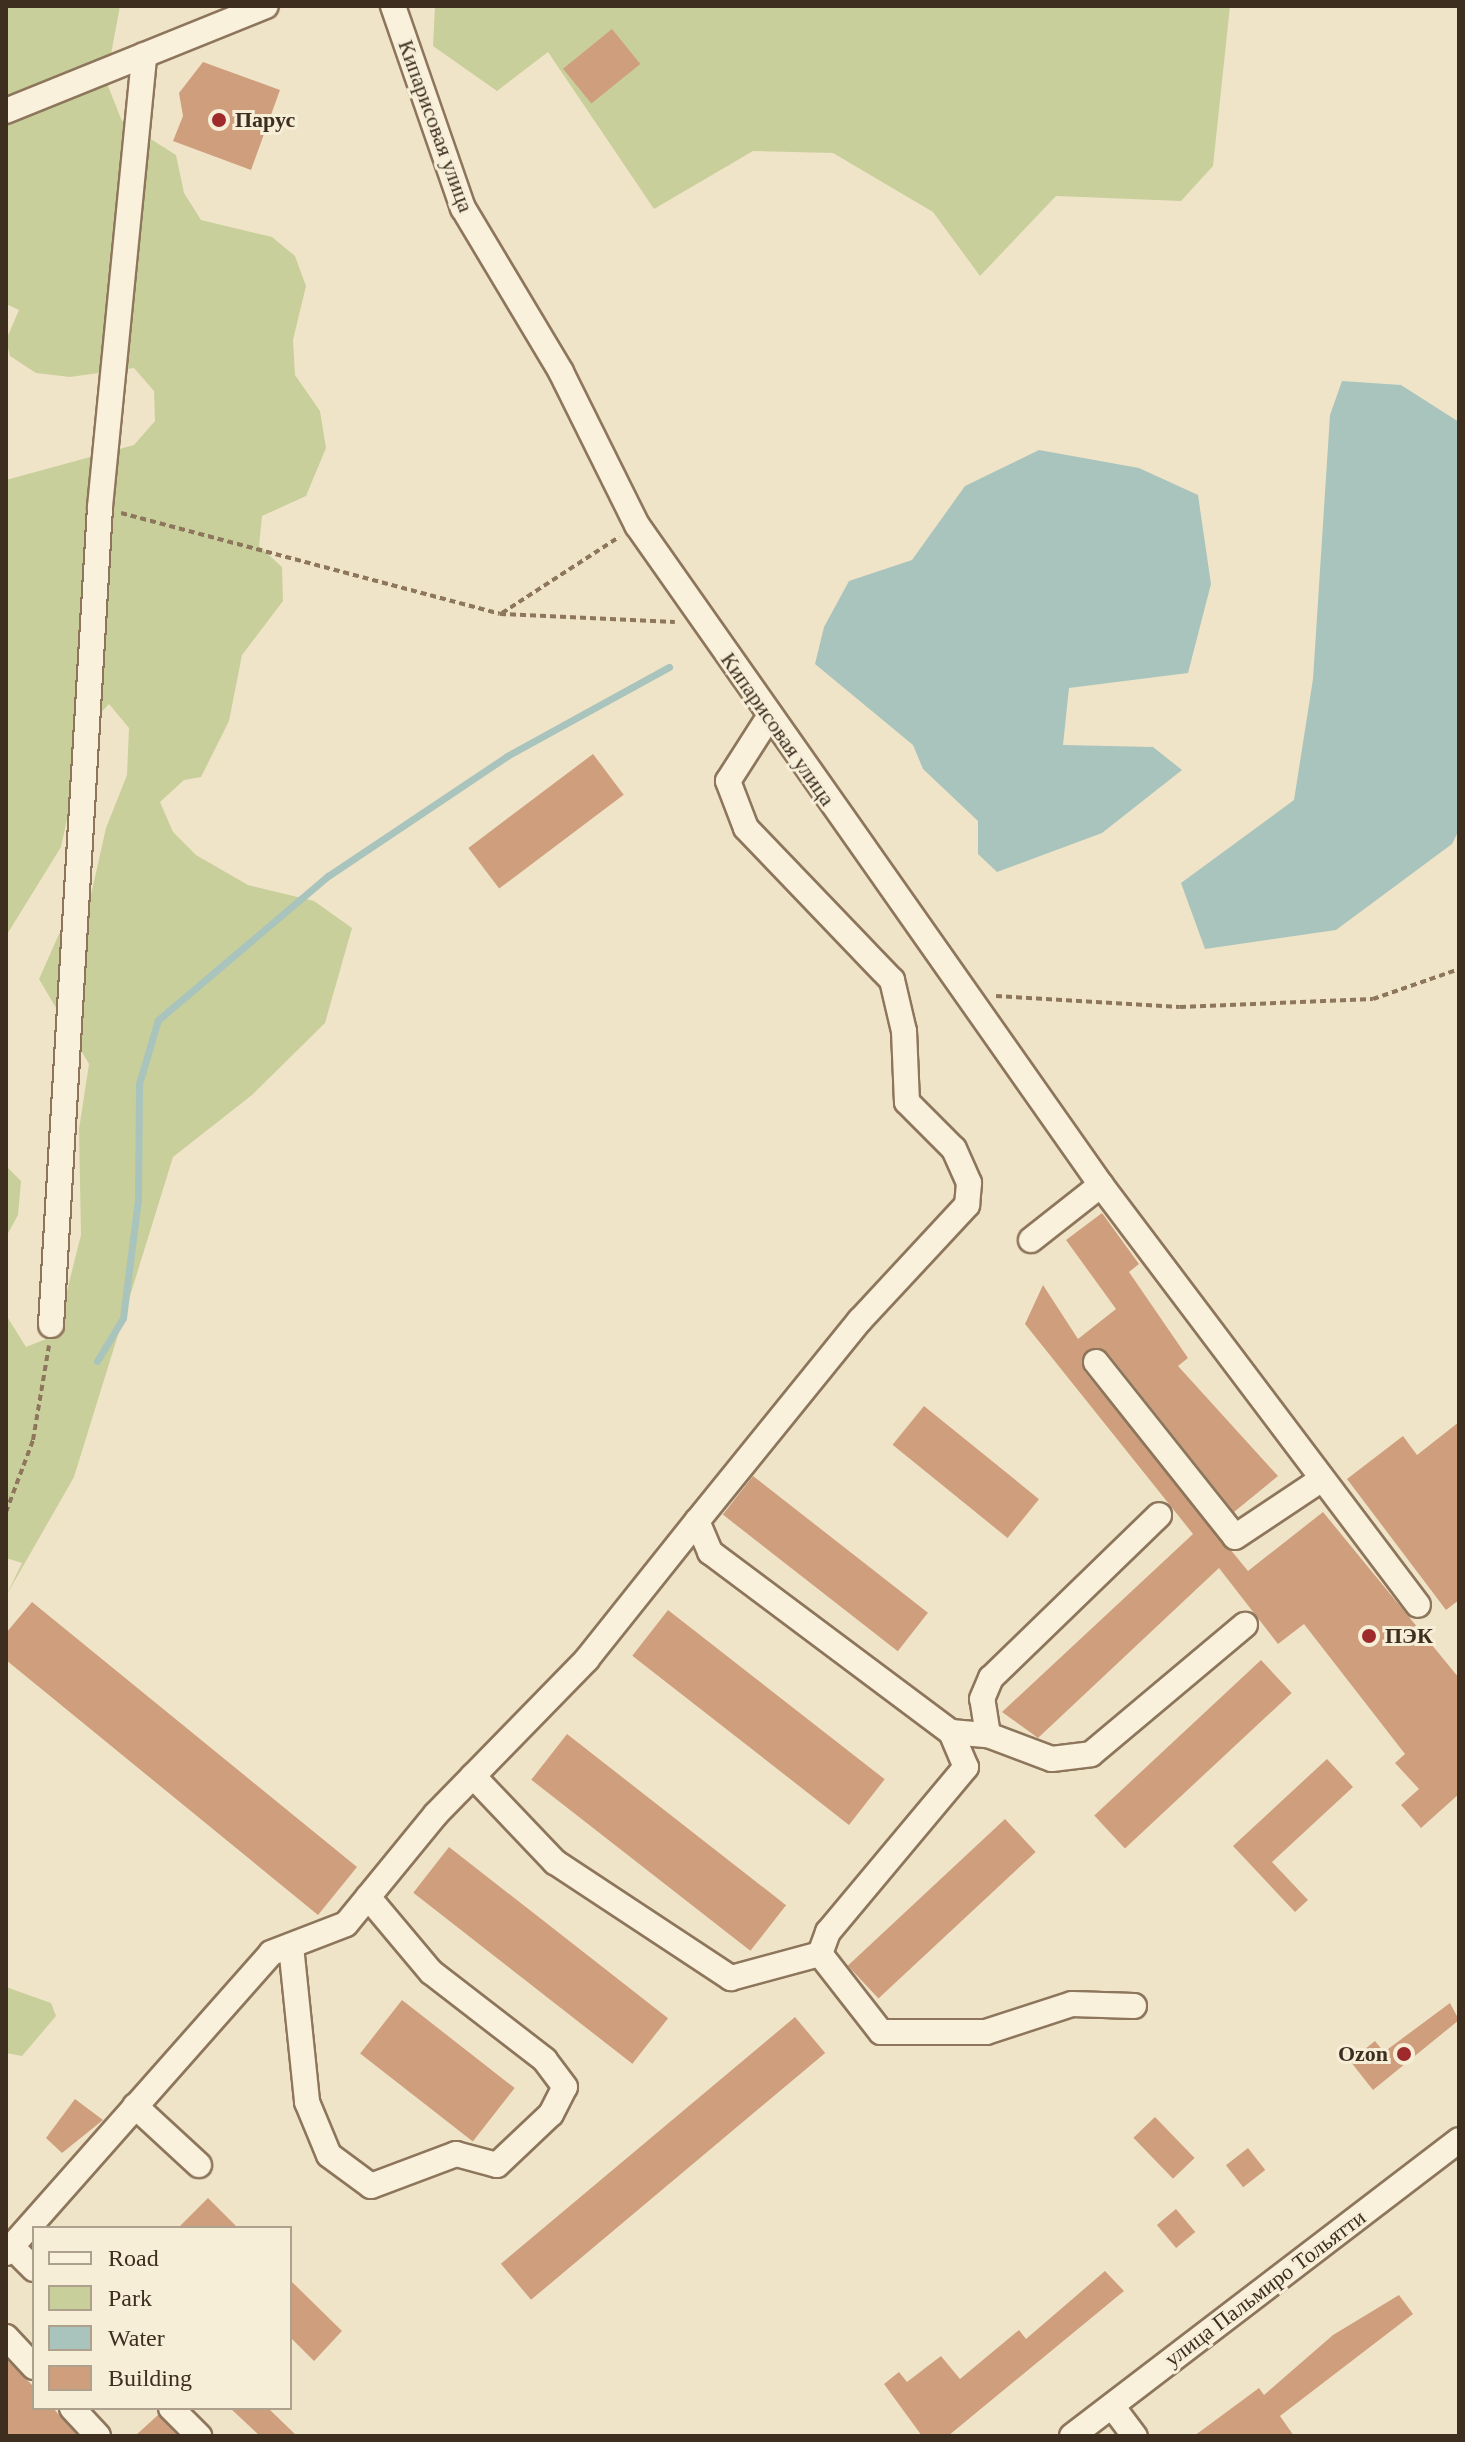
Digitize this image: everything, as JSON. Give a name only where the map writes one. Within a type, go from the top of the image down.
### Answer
[{"type":"street","points":[[6,111],[266,6]]},
{"type":"street","name":"Кипарисовая улица","points":[[393,6],[463,208],[561,372],[637,525],[769,717],[1101,1185],[1319,1481],[1418,1605]]},
{"type":"street","points":[[51,1325],[100,507],[144,55]]},
{"type":"street","points":[[32,2267],[9,2250],[135,2106],[271,1953],[346,1924],[473,1776],[587,1659],[860,1320],[967,1205],[969,1183],[954,1149],[907,1102],[904,1031],[892,980],[746,828],[728,781],[769,717]]},
{"type":"street","points":[[1031,1240],[1101,1185]]},
{"type":"street","points":[[1096,1362],[1235,1537],[1319,1481]]},
{"type":"street","points":[[988,1735],[982,1699],[991,1678],[1159,1515]]},
{"type":"street","points":[[697,1521],[710,1552],[951,1732],[966,1767],[828,1932],[820,1954]]},
{"type":"street","points":[[951,1732],[988,1735],[1052,1759],[1091,1754],[1245,1625]]},
{"type":"street","points":[[473,1776],[555,1862],[731,1978],[820,1954]]},
{"type":"street","points":[[291,1946],[307,2102],[329,2155],[371,2186],[456,2154],[497,2165],[551,2114],[565,2087],[545,2060],[431,1972],[368,1897]]},
{"type":"street","points":[[820,1954],[881,2032],[986,2032],[1072,2004],[1134,2006]]},
{"type":"street","points":[[135,2106],[199,2165]]},
{"type":"street","name":"улица Пальмиро Тольятти","points":[[1072,2436],[1459,2140]]},
{"type":"street","points":[[6,2337],[32,2365]]},
{"type":"street","points":[[1112,2406],[1135,2436]]},
{"type":"street","points":[[74,2410],[98,2436]]},
{"type":"street","points":[[173,2410],[199,2436]]},
{"type":"path","points":[[100,507],[500,614],[704,623]]},
{"type":"path","points":[[500,614],[637,525]]},
{"type":"path","points":[[966,994],[1180,1007],[1373,999],[1459,969]]},
{"type":"path","points":[[6,1512],[33,1440],[51,1325]]},
{"type":"green space","points":[[6,6],[120,6],[106,81],[122,121],[176,155],[184,193],[201,220],[272,237],[295,256],[306,286],[293,340],[295,375],[320,411],[326,448],[306,496],[262,516],[259,546],[282,567],[283,601],[242,655],[229,721],[201,777],[184,780],[160,802],[173,832],[196,855],[248,885],[314,901],[352,928],[325,1023],[252,1095],[173,1157],[74,1477],[6,1596],[22,1563],[6,1558],[6,1315],[26,1347],[56,1335],[81,1235],[79,1129],[89,1064],[39,979],[59,934],[86,917],[106,828],[127,775],[129,728],[109,704],[87,727],[61,847],[6,936],[6,480],[134,445],[155,421],[154,391],[134,368],[70,377],[36,373],[10,356],[6,340],[19,310],[6,304]]},
{"type":"green space","points":[[435,6],[1230,6],[1213,166],[1181,201],[1056,196],[980,276],[933,212],[833,153],[753,151],[654,209],[548,52],[497,91],[433,46]]},
{"type":"green space","points":[[6,1166],[21,1181],[18,1215],[6,1237]]},
{"type":"green space","points":[[6,1987],[51,2003],[56,2016],[22,2056],[6,2053]]},
{"type":"water","points":[[1342,381],[1401,385],[1459,422],[1459,830],[1452,844],[1336,930],[1205,949],[1181,883],[1294,800],[1313,679],[1330,415]]},
{"type":"water","points":[[1039,450],[1139,468],[1198,495],[1211,584],[1188,673],[1069,688],[1063,745],[1153,747],[1182,770],[1102,833],[997,872],[978,854],[978,821],[923,769],[913,745],[815,664],[824,627],[849,581],[912,560],[965,486]]},
{"type":"building","points":[[612,29],[640,64],[591,104],[563,69]]},
{"type":"building","points":[[203,62],[280,90],[251,170],[173,141],[183,116],[179,93]]},
{"type":"building","points":[[593,754],[624,795],[499,889],[468,848]]},
{"type":"building","points":[[1102,1213],[1139,1264],[1129,1272],[1188,1358],[1178,1366],[1278,1476],[1234,1512],[1107,1352],[1086,1351],[1084,1371],[1248,1571],[1323,1512],[1459,1678],[1459,1794],[1421,1828],[1401,1805],[1419,1789],[1395,1763],[1405,1754],[1304,1624],[1278,1644],[1219,1568],[1038,1738],[1002,1712],[1193,1534],[1025,1324],[1043,1285],[1078,1339],[1116,1309],[1066,1240]]},
{"type":"building","points":[[924,1406],[1039,1499],[1008,1538],[893,1445]]},
{"type":"building","points":[[1459,1422],[1459,1600],[1446,1610],[1347,1479],[1403,1436],[1417,1455]]},
{"type":"building","points":[[753,1476],[928,1613],[898,1651],[723,1515]]},
{"type":"building","points":[[32,1602],[357,1867],[318,1915],[6,1660],[6,1633]]},
{"type":"building","points":[[668,1610],[885,1779],[849,1825],[632,1656]]},
{"type":"building","points":[[1261,1660],[1292,1693],[1125,1848],[1094,1815]]},
{"type":"building","points":[[567,1734],[786,1905],[750,1951],[531,1780]]},
{"type":"building","points":[[1327,1759],[1353,1787],[1272,1862],[1308,1900],[1295,1912],[1233,1846]]},
{"type":"building","points":[[1005,1819],[1036,1852],[878,1999],[848,1966]]},
{"type":"building","points":[[449,1847],[668,2018],[632,2064],[413,1893]]},
{"type":"building","points":[[402,2000],[515,2088],[473,2142],[360,2054]]},
{"type":"building","points":[[1450,2003],[1459,2020],[1373,2090],[1350,2061],[1375,2041],[1384,2052]]},
{"type":"building","points":[[795,2017],[825,2053],[531,2300],[501,2264]]},
{"type":"building","points":[[75,2099],[103,2120],[62,2153],[46,2138]]},
{"type":"building","points":[[1155,2117],[1195,2158],[1173,2179],[1133,2138]]},
{"type":"building","points":[[1248,2148],[1265,2170],[1243,2187],[1226,2165]]},
{"type":"building","points":[[208,2198],[236,2226],[180,2226]]},
{"type":"building","points":[[1176,2209],[1195,2232],[1176,2248],[1157,2225]]},
{"type":"building","points":[[1105,2271],[1124,2291],[948,2436],[922,2436],[884,2384],[899,2372],[907,2382],[941,2356],[960,2379],[1019,2330],[1026,2339]]},
{"type":"building","points":[[292,2282],[342,2331],[314,2361],[292,2339]]},
{"type":"building","points":[[1399,2295],[1413,2314],[1280,2416],[1294,2436],[1194,2436],[1259,2388],[1264,2395],[1333,2335]]},
{"type":"building","points":[[6,2359],[32,2385],[32,2410],[55,2410],[78,2436],[6,2436]]},
{"type":"building","points":[[232,2410],[270,2410],[297,2436],[260,2436]]},
{"type":"building","points":[[158,2415],[178,2436],[135,2436]]},
{"type":"waterway","points":[[97,1361],[123,1318],[138,1200],[139,1084],[158,1020],[328,876],[507,756],[669,667]]},
{"type":"place","name":"Парус","points":[[219,120]]},
{"type":"place","name":"ПЭК","points":[[1369,1636]]},
{"type":"place","name":"Ozon","points":[[1404,2054]]}]
